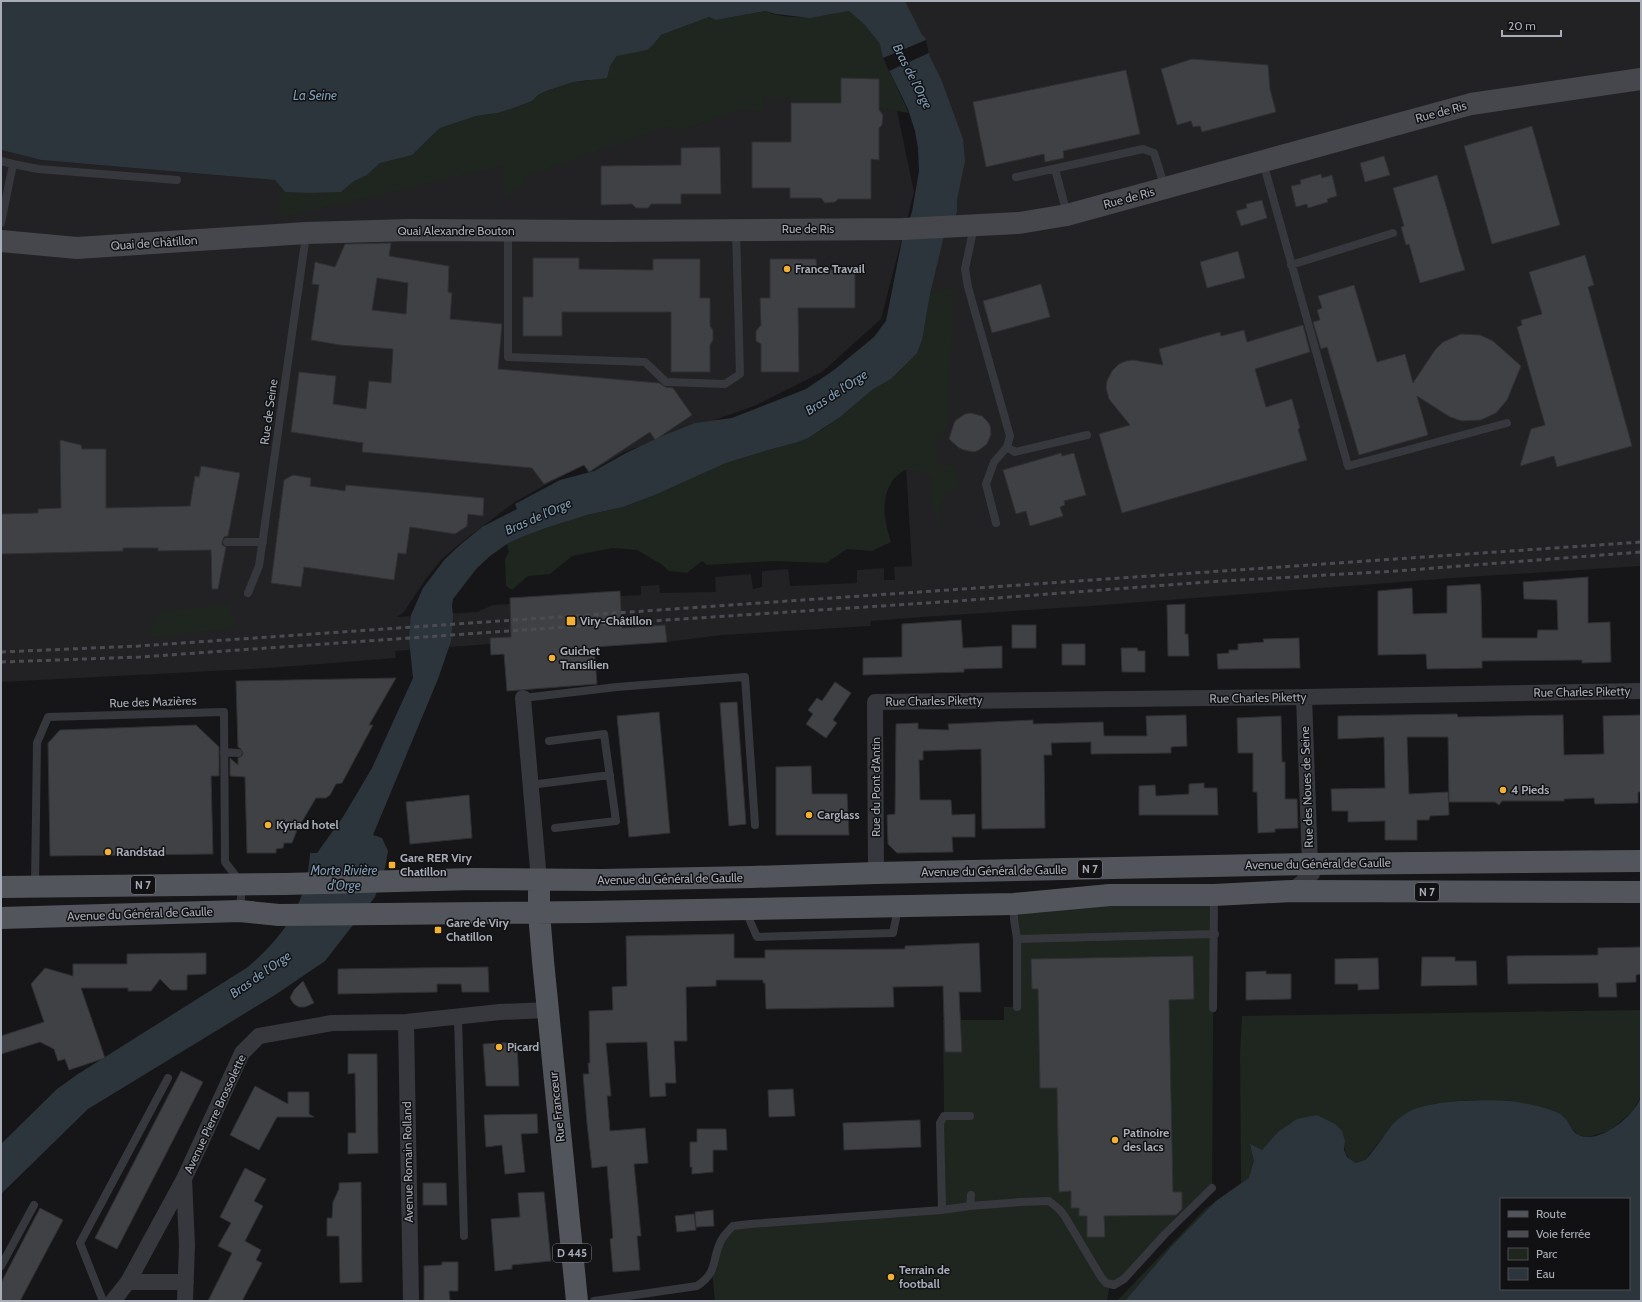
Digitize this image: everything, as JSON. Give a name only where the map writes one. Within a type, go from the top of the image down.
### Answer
[{"type":"main road","name":"Rue de Ris","points":[[606,231],[903,229],[1019,223],[1067,215],[1476,103],[1641,79]]},
{"type":"main road","name":"Quai Alexandre Bouton","points":[[306,233],[409,230],[606,231]]},
{"type":"main road","name":"Quai de Châtillon","points":[[1,241],[77,248],[306,233]]},
{"type":"main road","name":"Avenue du Général de Gaulle","points":[[539,880],[750,877],[1310,864],[1641,861]]},
{"type":"main road","name":"N 7","points":[[1,887],[285,884],[382,880],[539,880]]},
{"type":"main road","name":"Rue Francœur","points":[[539,880],[539,913],[577,1301]]},
{"type":"main road","name":"N 7","points":[[539,913],[1014,904],[1110,894],[1214,895],[1292,891],[1641,892]]},
{"type":"main road","name":"Avenue du Général de Gaulle","points":[[1,918],[240,911],[280,915],[370,913],[539,913]]},
{"type":"street","name":"Rue Charles Piketty","points":[[875,702],[1641,691]]},
{"type":"street","name":"Rue des Noues de Seine","points":[[1292,891],[1312,874],[1310,864],[1304,697]]},
{"type":"street","points":[[523,698],[539,880]]},
{"type":"street","name":"Rue du Pont d'Antin","points":[[875,702],[876,873]]},
{"type":"street","name":"Avenue Pierre Brossolette","points":[[113,1301],[128,1282],[184,1179],[242,1053],[259,1036],[332,1024],[406,1022],[500,1012],[548,1010]]},
{"type":"street","name":"Avenue Romain Rolland","points":[[406,1022],[411,1301]]},
{"type":"street","points":[[184,1179],[187,1245],[185,1301]]},
{"type":"street","points":[[128,1282],[186,1282]]},
{"type":"lane","points":[[1016,177],[1143,149],[1154,153],[1166,188]]},
{"type":"lane","points":[[1,161],[38,169],[177,180]]},
{"type":"lane","points":[[1263,161],[1348,466],[1507,423]]},
{"type":"lane","points":[[1,223],[13,164]]},
{"type":"lane","points":[[1055,169],[1067,215]]},
{"type":"lane","points":[[969,225],[965,269],[968,287],[1010,436],[1007,447],[994,462],[986,484],[996,523]]},
{"type":"lane","points":[[508,231],[508,357],[645,362],[666,382],[725,384],[740,374],[736,230]]},
{"type":"lane","name":"Rue de Seine","points":[[248,593],[259,566],[263,542],[306,233]]},
{"type":"lane","points":[[1291,265],[1393,233]]},
{"type":"lane","points":[[1007,447],[1014,452],[1087,435]]},
{"type":"lane","points":[[228,542],[263,542]]},
{"type":"lane","points":[[523,698],[617,687],[745,677],[755,825]]},
{"type":"lane","name":"Rue des Mazières","points":[[35,886],[37,744],[48,718],[224,712],[225,862],[242,884]]},
{"type":"lane","points":[[549,741],[604,734],[616,822],[555,828]]},
{"type":"lane","points":[[224,752],[238,753]]},
{"type":"lane","points":[[530,785],[610,776]]},
{"type":"lane","points":[[240,911],[242,884]]},
{"type":"lane","points":[[1213,1008],[1215,934],[1213,912],[1214,895]]},
{"type":"lane","points":[[1014,904],[1014,919],[1017,939],[1018,1007]]},
{"type":"lane","points":[[747,908],[750,921],[757,937],[893,933],[898,906]]},
{"type":"lane","points":[[1017,939],[1215,934]]},
{"type":"lane","points":[[458,1017],[464,1236]]},
{"type":"lane","points":[[103,1301],[80,1243],[168,1078]]},
{"type":"lane","points":[[942,1210],[940,1123],[944,1116],[970,1116]]},
{"type":"lane","points":[[594,1301],[697,1286],[706,1279],[712,1271],[722,1240],[733,1226],[942,1210],[1020,1202],[1048,1201],[1059,1209],[1064,1215],[1101,1277],[1106,1282],[1114,1285],[1124,1279],[1165,1234],[1212,1188]]},
{"type":"lane","points":[[970,1206],[971,1195]]},
{"type":"lane","points":[[1,1266],[34,1205]]},
{"type":"shaded area","points":[[874,1],[914,192],[881,319],[822,372],[754,406],[624,452],[589,473],[584,465],[515,502],[459,544],[441,560],[425,580],[404,612],[397,617],[477,612],[493,605],[510,604],[510,598],[620,591],[620,596],[641,595],[641,586],[659,585],[660,593],[716,592],[715,577],[751,574],[753,589],[762,587],[762,571],[788,569],[790,586],[857,583],[857,570],[884,568],[884,580],[895,580],[894,567],[912,566],[899,351],[938,127],[875,1],[1641,1],[1641,566],[1453,578],[871,621],[870,626],[722,635],[667,642],[595,647],[597,684],[509,691],[507,691],[504,654],[490,644],[395,651],[396,658],[268,668],[1,682],[1,150],[41,160],[275,180],[285,192]]},
{"type":"green space","points":[[765,11],[785,16],[807,17],[849,11],[865,25],[880,44],[883,58],[909,113],[879,108],[879,79],[841,78],[841,103],[791,103],[790,97],[764,97],[763,111],[737,110],[678,131],[670,126],[525,176],[525,187],[512,188],[512,195],[505,194],[505,165],[279,218],[281,188],[285,192],[341,192],[354,181],[367,175],[380,163],[412,155],[440,128],[476,116],[498,113],[532,101],[538,95],[546,91],[573,82],[587,81],[610,66],[617,56],[654,44],[661,35],[709,17],[716,20]]},
{"type":"green space","points":[[952,288],[948,428],[936,440],[936,464],[953,466],[958,477],[958,491],[946,491],[939,513],[942,531],[933,505],[932,477],[925,471],[904,470],[892,481],[886,498],[885,520],[891,542],[872,551],[847,549],[826,563],[774,561],[707,565],[702,561],[687,573],[669,571],[661,564],[637,550],[613,548],[572,556],[550,574],[528,576],[512,590],[506,586],[505,559],[509,552],[507,544],[546,528],[587,515],[623,507],[655,495],[726,463],[795,443],[823,429],[839,418],[872,390],[891,379],[917,353],[922,340],[930,294]]},
{"type":"green space","points":[[229,605],[236,628],[151,637],[151,628],[154,619],[163,611]]},
{"type":"green space","points":[[1214,895],[1212,1188],[1129,1274],[1110,1285],[1107,1301],[715,1301],[712,1271],[722,1239],[733,1226],[942,1210],[944,1116],[943,1020],[1004,1020],[1004,1007],[1017,1007],[1014,904]]},
{"type":"green space","points":[[1641,1010],[1641,1096],[1632,1112],[1609,1131],[1588,1137],[1579,1135],[1573,1130],[1564,1116],[1510,1101],[1467,1100],[1433,1104],[1410,1111],[1392,1125],[1365,1160],[1356,1163],[1346,1154],[1345,1141],[1271,1155],[1147,1301],[1117,1301],[1205,1209],[1241,1183],[1240,1053],[1242,1016]]},
{"type":"water","points":[[1,1],[905,1],[922,35],[925,37],[930,57],[941,79],[963,139],[965,161],[957,200],[957,212],[943,240],[930,294],[922,340],[917,353],[891,379],[872,390],[839,418],[808,438],[726,463],[655,495],[623,507],[587,515],[546,528],[507,544],[490,556],[477,568],[453,599],[451,641],[438,679],[373,835],[382,838],[388,851],[385,868],[375,897],[325,961],[275,995],[88,1109],[1,1194],[1,1144],[57,1089],[78,1074],[248,967],[273,943],[283,930],[299,903],[308,871],[310,853],[317,853],[343,817],[372,768],[413,678],[409,639],[411,615],[423,588],[445,559],[482,527],[517,509],[515,504],[560,480],[594,471],[626,453],[695,423],[732,418],[806,389],[834,370],[874,337],[886,321],[902,240],[912,212],[919,171],[918,148],[915,131],[908,109],[883,58],[880,44],[865,25],[849,11],[810,18],[776,14],[765,11],[716,20],[709,17],[661,35],[647,50],[617,56],[610,66],[607,78],[573,82],[546,91],[538,95],[532,101],[516,107],[498,113],[476,116],[440,128],[412,155],[380,163],[367,175],[354,181],[341,192],[285,192],[275,180],[41,160],[1,150]]},
{"type":"water","points":[[1641,1096],[1641,1301],[1125,1301],[1171,1247],[1216,1201],[1249,1178],[1254,1161],[1250,1144],[1262,1150],[1278,1132],[1297,1119],[1317,1115],[1335,1124],[1342,1131],[1345,1141],[1344,1150],[1347,1157],[1356,1163],[1365,1160],[1391,1126],[1410,1111],[1419,1107],[1444,1102],[1486,1100],[1529,1104],[1560,1114],[1566,1119],[1576,1134],[1587,1137],[1596,1136],[1606,1132],[1616,1126],[1632,1112],[1638,1104]]},
{"type":"pier","points":[[926,40],[929,53],[889,71],[883,58]]},
{"type":"building","points":[[1192,59],[1268,65],[1270,89],[1276,112],[1202,132],[1200,126],[1193,127],[1191,121],[1177,125],[1161,69]]},
{"type":"building","points":[[1126,70],[1140,134],[1063,151],[1064,158],[1045,162],[1044,154],[986,167],[973,102]]},
{"type":"building","points":[[841,78],[879,79],[879,110],[883,115],[882,125],[879,128],[879,160],[871,159],[871,199],[838,199],[835,202],[825,203],[821,198],[790,198],[790,188],[752,188],[752,142],[791,142],[791,103],[841,103]]},
{"type":"building","points":[[1532,126],[1560,225],[1492,244],[1464,146]]},
{"type":"building","points":[[720,147],[721,194],[681,194],[681,204],[651,204],[648,208],[636,208],[632,204],[601,205],[601,166],[681,165],[681,148]]},
{"type":"building","points":[[1384,156],[1390,175],[1365,182],[1360,163]]},
{"type":"building","points":[[1321,174],[1322,178],[1332,175],[1337,196],[1327,199],[1328,202],[1308,208],[1307,204],[1296,207],[1291,186],[1301,184],[1300,180]]},
{"type":"building","points":[[1437,175],[1465,270],[1420,283],[1409,244],[1406,245],[1401,227],[1404,226],[1393,188]]},
{"type":"building","points":[[1262,200],[1267,218],[1241,226],[1236,211],[1247,208],[1246,204]]},
{"type":"building","points":[[391,243],[389,256],[449,266],[448,292],[452,293],[450,319],[502,324],[498,369],[659,383],[665,387],[673,388],[692,415],[655,440],[650,432],[589,472],[584,465],[544,484],[532,468],[362,452],[363,443],[291,432],[299,372],[336,376],[333,404],[366,409],[369,381],[391,383],[393,349],[340,345],[311,340],[319,285],[312,284],[315,262],[335,267],[345,244]],"holes":[[[377,278],[408,283],[406,314],[372,310]]]},
{"type":"building","points":[[1238,251],[1245,278],[1207,288],[1200,262]]},
{"type":"building","points":[[1585,255],[1594,285],[1588,287],[1632,446],[1557,467],[1554,456],[1520,466],[1531,429],[1545,425],[1517,327],[1522,325],[1521,320],[1542,314],[1529,272]]},
{"type":"building","points":[[533,258],[579,258],[579,269],[653,270],[653,259],[700,259],[700,298],[710,298],[710,326],[713,330],[713,340],[710,345],[710,372],[671,372],[671,312],[562,312],[562,336],[523,336],[523,297],[533,297]]},
{"type":"building","points":[[770,259],[816,259],[817,270],[855,270],[855,308],[798,308],[799,372],[761,372],[761,344],[756,341],[756,331],[761,325],[760,298],[770,298]]},
{"type":"building","points":[[1041,284],[1050,317],[992,333],[983,301]]},
{"type":"building","points":[[1354,285],[1377,362],[1405,354],[1413,383],[1435,350],[1443,342],[1461,334],[1480,335],[1493,341],[1521,366],[1507,400],[1496,413],[1481,420],[1462,421],[1450,417],[1417,396],[1428,435],[1359,455],[1327,347],[1321,349],[1313,322],[1320,320],[1317,310],[1322,308],[1318,296]]},
{"type":"building","points":[[1303,325],[1310,352],[1255,369],[1266,407],[1292,399],[1300,428],[1298,429],[1307,460],[1122,513],[1099,434],[1130,425],[1109,399],[1106,388],[1107,381],[1112,371],[1119,364],[1133,360],[1163,365],[1159,349],[1220,332],[1221,336],[1244,330],[1247,342]]},
{"type":"building","points":[[971,413],[982,416],[987,421],[990,425],[991,434],[987,444],[974,452],[959,448],[949,439],[956,420],[965,414]]},
{"type":"building","points":[[60,440],[81,445],[82,449],[106,449],[106,508],[190,506],[195,476],[199,477],[201,466],[240,473],[228,536],[224,537],[222,542],[222,545],[226,547],[218,589],[212,589],[211,550],[158,551],[158,548],[123,548],[123,551],[1,554],[1,514],[38,513],[38,509],[61,508]]},
{"type":"building","points":[[1061,453],[1062,456],[1074,453],[1086,495],[1064,501],[1065,505],[1060,507],[1063,516],[1030,526],[1026,511],[1016,514],[1003,470]]},
{"type":"building","points":[[293,475],[311,478],[310,486],[345,491],[346,485],[484,498],[483,516],[468,514],[467,526],[455,534],[410,527],[406,554],[398,553],[394,580],[304,567],[301,587],[271,583],[284,480]]},
{"type":"building","points":[[1588,577],[1588,623],[1610,622],[1611,662],[1582,663],[1582,660],[1482,661],[1482,668],[1427,669],[1426,654],[1378,655],[1378,591],[1412,588],[1413,614],[1447,613],[1447,586],[1480,584],[1482,638],[1537,638],[1538,630],[1558,630],[1557,600],[1524,599],[1523,582]]},
{"type":"building","points":[[620,591],[622,628],[665,625],[667,642],[594,647],[597,684],[507,691],[504,654],[491,655],[490,638],[511,637],[510,598]]},
{"type":"building","points":[[1185,604],[1185,634],[1188,634],[1189,656],[1168,656],[1167,605]]},
{"type":"building","points":[[961,620],[963,648],[1002,646],[1002,668],[964,669],[964,672],[863,675],[863,658],[902,657],[902,624]]},
{"type":"building","points":[[1012,625],[1036,625],[1036,648],[1012,648]]},
{"type":"building","points":[[1299,638],[1300,668],[1218,669],[1217,654],[1229,653],[1229,650],[1238,650],[1238,644],[1264,642],[1263,639]]},
{"type":"building","points":[[1062,644],[1085,644],[1085,665],[1062,665]]},
{"type":"building","points":[[1121,648],[1137,648],[1138,651],[1145,651],[1145,672],[1122,672]]},
{"type":"building","points":[[396,678],[369,725],[373,725],[342,783],[336,784],[330,795],[326,798],[316,798],[297,830],[292,843],[284,843],[283,848],[276,849],[276,853],[247,853],[245,777],[230,776],[230,758],[238,765],[238,758],[242,756],[243,753],[238,747],[236,681]]},
{"type":"building","points":[[835,682],[851,693],[833,720],[837,723],[826,738],[806,724],[813,714],[808,710],[817,698],[822,701]]},
{"type":"building","points":[[737,702],[746,824],[729,826],[720,703]]},
{"type":"building","points":[[659,712],[670,833],[629,837],[617,716]]},
{"type":"building","points":[[1457,714],[1458,717],[1563,715],[1564,755],[1604,754],[1603,716],[1641,715],[1641,792],[1638,792],[1638,803],[1595,804],[1594,798],[1564,799],[1564,801],[1502,801],[1499,805],[1495,802],[1449,802],[1448,737],[1407,737],[1409,794],[1448,792],[1449,815],[1430,816],[1429,820],[1417,820],[1417,840],[1385,840],[1385,821],[1348,822],[1348,811],[1332,811],[1331,789],[1385,788],[1384,737],[1338,739],[1338,716]]},
{"type":"building","points":[[1186,715],[1187,746],[1171,747],[1171,753],[1091,754],[1091,742],[1051,743],[1052,755],[1044,755],[1045,828],[982,829],[981,749],[923,751],[923,760],[919,760],[920,800],[951,800],[952,815],[975,814],[975,837],[952,837],[953,852],[897,853],[888,844],[887,815],[895,814],[896,724],[918,723],[918,729],[949,730],[948,724],[1033,720],[1033,724],[1103,722],[1104,736],[1147,736],[1146,716]]},
{"type":"building","points":[[1281,716],[1282,762],[1285,762],[1285,799],[1297,799],[1298,828],[1275,829],[1275,832],[1258,833],[1257,792],[1253,792],[1253,753],[1238,753],[1237,718]]},
{"type":"building","points":[[196,725],[219,747],[219,776],[211,776],[213,854],[50,856],[48,743],[60,730]]},
{"type":"building","points":[[811,766],[812,794],[847,794],[849,835],[776,835],[776,767]]},
{"type":"building","points":[[1204,783],[1204,788],[1217,788],[1218,815],[1139,815],[1139,786],[1155,785],[1156,796],[1189,794],[1189,784]]},
{"type":"building","points":[[469,795],[472,838],[410,844],[406,802]]},
{"type":"building","points":[[734,934],[734,958],[765,958],[765,950],[905,949],[905,946],[979,943],[981,992],[959,992],[962,1052],[945,1052],[943,986],[893,987],[894,1007],[766,1009],[765,983],[763,983],[763,980],[716,980],[716,986],[686,987],[687,1041],[674,1041],[676,1083],[665,1083],[666,1096],[650,1097],[647,1042],[606,1043],[611,1096],[607,1096],[610,1131],[645,1128],[648,1163],[634,1164],[641,1236],[637,1236],[640,1270],[613,1272],[610,1239],[613,1238],[607,1166],[592,1168],[587,1123],[583,1074],[589,1074],[589,1011],[613,1010],[612,987],[627,986],[626,936]]},
{"type":"building","points":[[1641,947],[1641,974],[1636,975],[1636,982],[1616,983],[1617,997],[1599,997],[1598,983],[1508,984],[1507,956],[1598,955],[1598,948]]},
{"type":"building","points":[[206,953],[206,974],[187,975],[187,990],[171,990],[160,979],[151,991],[128,991],[128,988],[81,988],[105,1058],[69,1070],[65,1059],[58,1061],[54,1049],[40,1042],[1,1054],[1,1036],[44,1022],[31,984],[45,968],[73,976],[73,964],[127,964],[127,954]]},
{"type":"building","name":"Patinoire des lacs","points":[[1193,956],[1194,999],[1169,1000],[1173,1192],[1182,1192],[1182,1209],[1176,1215],[1104,1216],[1105,1237],[1087,1237],[1087,1216],[1079,1216],[1079,1208],[1071,1208],[1071,1191],[1059,1192],[1057,1088],[1040,1088],[1038,989],[1032,989],[1031,959]]},
{"type":"building","points":[[1422,957],[1455,957],[1455,961],[1476,961],[1477,985],[1421,986]]},
{"type":"building","points":[[1378,958],[1379,989],[1358,990],[1358,984],[1335,984],[1335,959]]},
{"type":"building","points":[[488,967],[489,992],[462,992],[461,984],[437,984],[437,992],[338,994],[338,969]]},
{"type":"building","points":[[1266,971],[1266,974],[1291,974],[1291,999],[1246,1000],[1246,972]]},
{"type":"building","points":[[303,981],[314,1003],[305,1007],[299,1007],[294,1004],[290,998],[294,990]]},
{"type":"building","points":[[517,1042],[519,1086],[486,1086],[483,1044]]},
{"type":"building","points":[[348,1054],[377,1054],[378,1153],[348,1154],[348,1133],[356,1133],[355,1073],[348,1074]]},
{"type":"building","points":[[181,1071],[203,1082],[117,1249],[95,1238]]},
{"type":"building","points":[[255,1086],[288,1104],[288,1092],[309,1092],[309,1114],[314,1117],[277,1117],[259,1150],[230,1135]]},
{"type":"building","points":[[793,1089],[795,1116],[769,1117],[768,1090]]},
{"type":"building","points":[[537,1114],[538,1133],[521,1134],[525,1172],[505,1174],[502,1145],[486,1147],[484,1115]]},
{"type":"building","points":[[920,1120],[921,1147],[844,1150],[843,1123]]},
{"type":"building","points":[[697,1129],[726,1129],[727,1150],[713,1150],[713,1172],[692,1174],[692,1167],[690,1167],[690,1142],[697,1142]]},
{"type":"building","points":[[245,1168],[266,1179],[254,1201],[263,1206],[245,1241],[261,1250],[256,1260],[262,1263],[242,1301],[208,1301],[232,1253],[218,1246],[231,1223],[220,1217]]},
{"type":"building","points":[[361,1182],[362,1282],[340,1283],[339,1236],[327,1236],[327,1218],[332,1218],[333,1202],[339,1189],[339,1183]]},
{"type":"building","points":[[423,1183],[446,1183],[447,1205],[423,1205]]},
{"type":"building","points":[[544,1192],[551,1261],[512,1265],[512,1269],[495,1271],[491,1219],[520,1217],[518,1193]]},
{"type":"building","points":[[40,1208],[63,1220],[20,1301],[1,1301],[1,1283]]},
{"type":"building","points":[[713,1210],[714,1226],[696,1227],[695,1212]]},
{"type":"building","points":[[694,1214],[696,1230],[677,1232],[675,1216]]},
{"type":"building","points":[[442,1262],[458,1262],[458,1291],[449,1291],[450,1301],[424,1301],[424,1266],[442,1265]]},
{"type":"railway","points":[[1,652],[139,646],[1641,542]]},
{"type":"railway","points":[[1,662],[140,657],[957,601],[1207,582],[1396,571],[1641,552]]},
{"type":"place","name":"France Travail","points":[[787,269]]},
{"type":"place","name":"Viry-Châtillon","points":[[571,621]]},
{"type":"place","name":"Guichet Transilien","points":[[552,658]]},
{"type":"place","name":"4 Pieds","points":[[1503,790]]},
{"type":"place","name":"Carglass","points":[[809,815]]},
{"type":"place","name":"Kyriad hotel","points":[[268,825]]},
{"type":"place","name":"Randstad","points":[[108,852]]},
{"type":"place","name":"Gare RER Viry Chatillon","points":[[392,865]]},
{"type":"place","name":"Gare de Viry Chatillon","points":[[438,930]]},
{"type":"place","name":"Picard","points":[[499,1047]]},
{"type":"place","name":"Patinoire des lacs","points":[[1115,1140]]},
{"type":"place","name":"Terrain de football","points":[[891,1277]]},
{"type":"water label","name":"Bras de l'Orge","points":[[913,76]]},
{"type":"water label","name":"La Seine","points":[[315,95]]},
{"type":"water label","name":"Bras de l'Orge","points":[[836,392]]},
{"type":"water label","name":"Bras de l'Orge","points":[[538,516]]},
{"type":"water label","name":"Morte Rivière d'Orge","points":[[344,878]]},
{"type":"water label","name":"Bras de l'Orge","points":[[260,974]]}]
